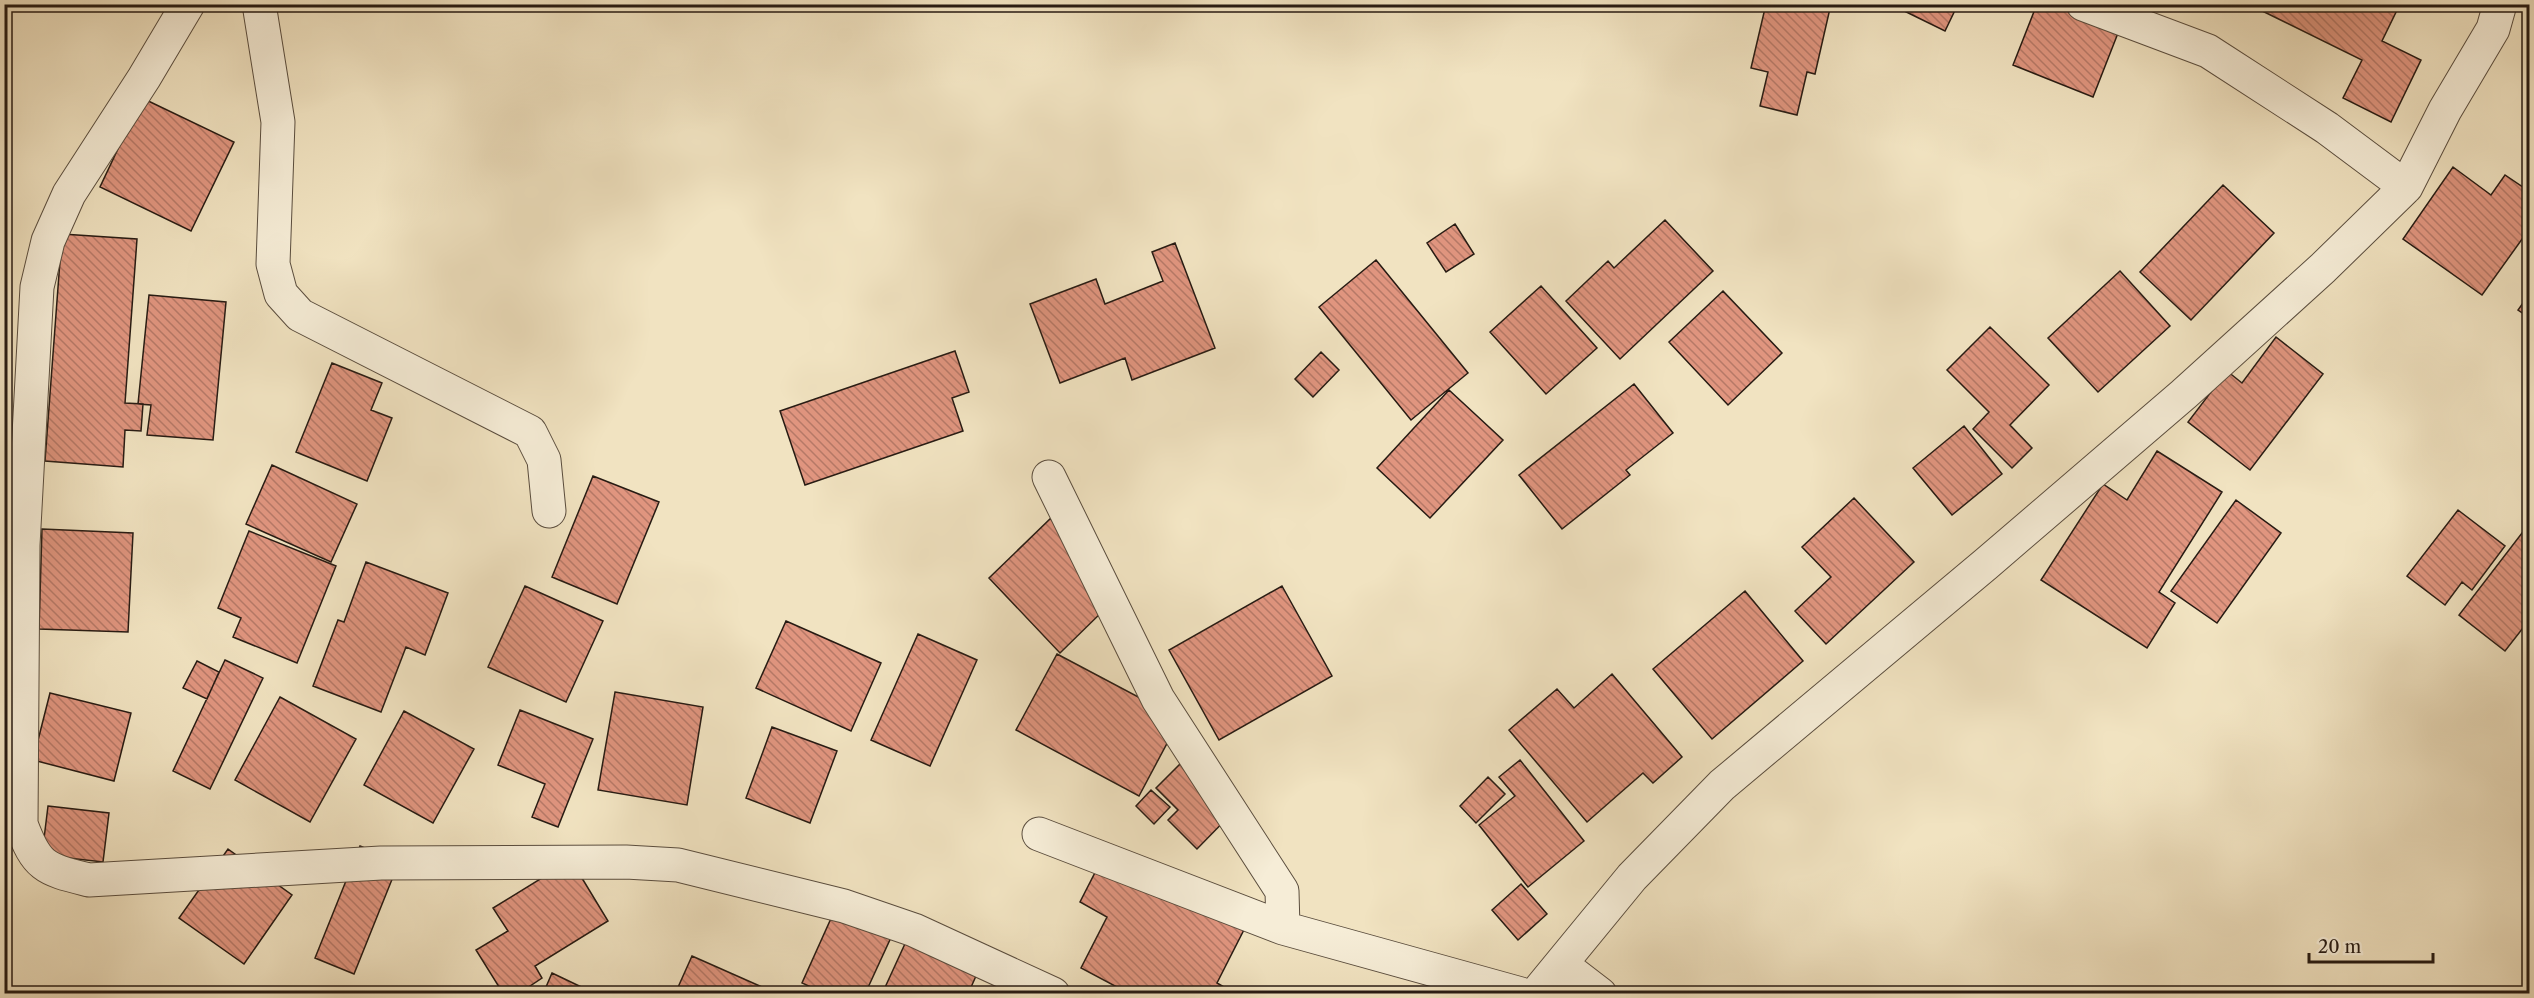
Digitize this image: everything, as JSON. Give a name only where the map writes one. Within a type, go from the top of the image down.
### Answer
[{"type":"street","points":[[188,4],[144,78],[69,194],[48,242],[37,287],[23,557],[21,824],[32,853],[54,872],[89,880],[381,863],[626,862],[678,866],[844,906],[914,930],[1053,993]]},
{"type":"street","points":[[259,4],[278,122],[273,264],[281,294],[300,315],[530,432],[544,460],[549,511]]},
{"type":"street","points":[[2083,4],[2208,51],[2327,128],[2406,187]]},
{"type":"street","points":[[1536,993],[1632,877],[1722,785],[1986,564],[2184,394],[2324,268],[2406,187],[2445,110],[2493,29],[2500,4]]},
{"type":"street","points":[[1049,477],[1158,699],[1282,891],[1283,928]]},
{"type":"street","points":[[1039,834],[1283,928],[1521,993]]},
{"type":"street","points":[[1561,964],[1600,993]]},
{"type":"building","points":[[1766,4],[1831,4],[1815,74],[1807,72],[1797,115],[1760,106],[1768,72],[1751,68]]},
{"type":"building","points":[[1890,4],[1958,4],[1945,31]]},
{"type":"building","points":[[2037,4],[2059,4],[2120,28],[2093,97],[2013,65]]},
{"type":"building","points":[[2248,4],[2400,4],[2382,41],[2421,60],[2391,122],[2343,98],[2362,60]]},
{"type":"building","points":[[142,98],[234,142],[191,231],[100,187]]},
{"type":"building","points":[[2453,167],[2491,195],[2505,175],[2530,192],[2530,228],[2482,295],[2403,239]]},
{"type":"building","points":[[2223,185],[2274,233],[2191,320],[2140,272]]},
{"type":"building","points":[[1665,220],[1713,271],[1620,359],[1566,301],[1608,261],[1614,268]]},
{"type":"building","points":[[1455,224],[1474,254],[1446,272],[1427,243]]},
{"type":"building","points":[[62,234],[137,239],[125,403],[143,404],[141,431],[125,430],[123,467],[45,461]]},
{"type":"building","points":[[1175,243],[1215,348],[1132,380],[1125,358],[1060,383],[1030,304],[1096,279],[1105,304],[1163,281],[1152,252]]},
{"type":"building","points":[[1376,260],[1468,373],[1411,420],[1319,307]]},
{"type":"building","points":[[2120,271],[2170,326],[2098,392],[2048,338]]},
{"type":"building","points":[[1541,286],[1597,348],[1546,394],[1490,332]]},
{"type":"building","points":[[1723,291],[1782,353],[1728,405],[1669,342]]},
{"type":"building","points":[[2530,293],[2530,318],[2518,310]]},
{"type":"building","points":[[149,295],[226,302],[213,440],[147,435],[151,405],[138,404]]},
{"type":"building","points":[[1990,327],[2049,385],[2010,425],[2032,448],[2012,468],[1973,429],[1989,412],[1947,370]]},
{"type":"building","points":[[2276,337],[2323,374],[2250,470],[2188,422],[2227,371],[2242,383]]},
{"type":"building","points":[[955,351],[969,392],[952,398],[963,431],[805,485],[780,411]]},
{"type":"building","points":[[1321,352],[1339,370],[1313,397],[1295,379]]},
{"type":"building","points":[[332,363],[382,383],[371,410],[392,418],[367,481],[296,452]]},
{"type":"building","points":[[1634,384],[1673,433],[1626,470],[1630,475],[1562,529],[1519,475]]},
{"type":"building","points":[[1449,390],[1503,440],[1430,518],[1377,468]]},
{"type":"building","points":[[1964,426],[2002,474],[1952,515],[1913,468]]},
{"type":"building","points":[[2157,451],[2222,492],[2159,592],[2175,603],[2147,648],[2041,580],[2103,484],[2127,500]]},
{"type":"building","points":[[272,465],[357,504],[331,562],[246,524]]},
{"type":"building","points":[[593,476],[659,502],[617,604],[552,577]]},
{"type":"building","points":[[1854,498],[1914,562],[1826,644],[1795,611],[1831,577],[1802,547]]},
{"type":"building","points":[[2236,500],[2281,533],[2217,623],[2171,591]]},
{"type":"building","points":[[2458,510],[2505,546],[2472,590],[2462,582],[2445,605],[2407,576]]},
{"type":"building","points":[[1051,518],[1105,609],[1060,653],[989,578]]},
{"type":"building","points":[[42,529],[133,533],[128,632],[39,629]]},
{"type":"building","points":[[249,531],[336,566],[297,663],[233,637],[241,618],[218,608]]},
{"type":"building","points":[[2522,533],[2530,539],[2530,619],[2505,651],[2459,615]]},
{"type":"building","points":[[366,562],[448,593],[425,655],[406,647],[381,712],[313,686],[338,620],[344,622]]},
{"type":"building","points":[[525,586],[603,621],[566,702],[488,667]]},
{"type":"building","points":[[1282,586],[1332,676],[1219,740],[1169,650]]},
{"type":"building","points":[[1745,591],[1803,661],[1712,739],[1653,669]]},
{"type":"building","points":[[786,621],[881,663],[851,731],[756,688]]},
{"type":"building","points":[[918,634],[977,660],[930,766],[871,740]]},
{"type":"building","points":[[1057,654],[1180,719],[1139,796],[1016,730]]},
{"type":"building","points":[[225,660],[263,678],[210,789],[173,771]]},
{"type":"building","points":[[197,661],[219,672],[207,699],[183,688]]},
{"type":"building","points":[[1612,674],[1682,757],[1653,783],[1643,773],[1587,822],[1509,730],[1557,689],[1574,708]]},
{"type":"building","points":[[615,692],[703,707],[687,805],[598,790]]},
{"type":"building","points":[[50,693],[131,713],[114,781],[33,760]]},
{"type":"building","points":[[280,697],[356,739],[310,822],[235,780]]},
{"type":"building","points":[[520,710],[593,739],[558,827],[532,817],[545,784],[498,765]]},
{"type":"building","points":[[404,711],[474,749],[433,823],[364,785]]},
{"type":"building","points":[[772,727],[837,751],[810,823],[746,798]]},
{"type":"building","points":[[1187,757],[1238,807],[1197,849],[1168,820],[1178,810],[1156,788]]},
{"type":"building","points":[[1520,760],[1584,841],[1528,887],[1479,825],[1515,796],[1499,777]]},
{"type":"building","points":[[1488,777],[1505,794],[1476,823],[1460,806]]},
{"type":"building","points":[[1151,790],[1170,807],[1154,824],[1136,806]]},
{"type":"building","points":[[48,806],[109,813],[103,862],[42,855]]},
{"type":"building","points":[[360,846],[399,862],[354,974],[315,958]]},
{"type":"building","points":[[228,849],[292,895],[244,964],[179,918]]},
{"type":"building","points":[[1102,859],[1252,914],[1217,983],[1236,994],[1150,994],[1136,987],[1133,994],[1130,994],[1081,968],[1107,917],[1080,902]]},
{"type":"building","points":[[571,860],[608,921],[535,966],[542,978],[518,994],[495,994],[501,990],[476,950],[508,931],[493,908]]},
{"type":"building","points":[[1521,884],[1547,914],[1518,940],[1492,910]]},
{"type":"building","points":[[842,894],[899,920],[865,994],[826,994],[802,983]]},
{"type":"building","points":[[909,935],[980,967],[968,994],[882,994]]},
{"type":"building","points":[[692,956],[771,991],[770,994],[675,994]]},
{"type":"building","points":[[552,973],[596,994],[543,994]]}]
